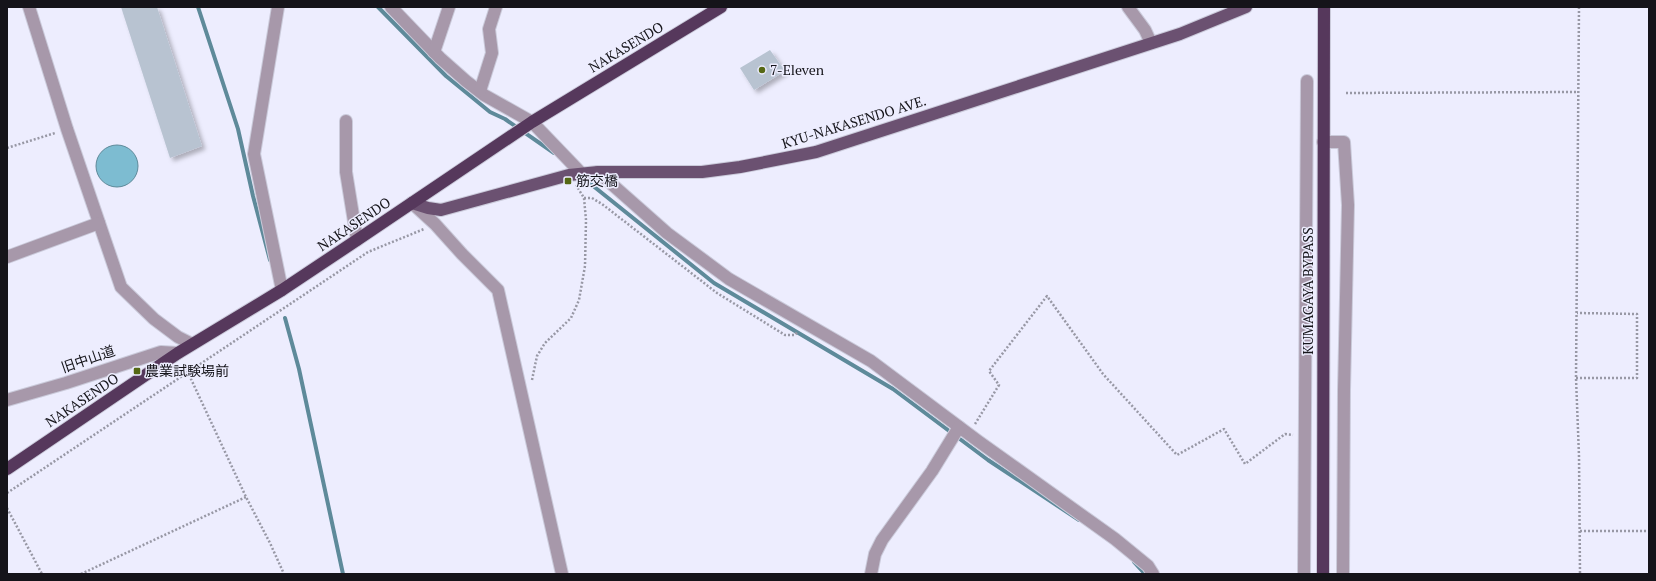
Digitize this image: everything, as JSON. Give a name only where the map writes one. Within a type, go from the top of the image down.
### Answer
[{"type":"highway","name":"NAKASENDO","points":[[7,469],[178,353],[282,290],[358,240],[532,122],[720,7]]},
{"type":"highway","name":"KUMAGAYA BYPASS","points":[[1323,574],[1324,7]]},
{"type":"main road","name":"KYU-NAKASENDO AVE.","points":[[412,203],[441,210],[575,174],[598,172],[702,172],[740,167],[816,152],[1151,43],[1192,29],[1241,8]]},
{"type":"street","points":[[29,7],[67,129],[121,287],[154,319],[178,337],[192,344]]},
{"type":"street","points":[[278,7],[254,154],[282,290]]},
{"type":"street","points":[[391,7],[434,52],[480,91],[532,122],[575,174]]},
{"type":"street","points":[[403,20],[406,7]]},
{"type":"street","points":[[434,52],[449,7]]},
{"type":"street","points":[[480,91],[492,53],[489,30],[496,7]]},
{"type":"street","points":[[1128,7],[1145,30],[1151,43]]},
{"type":"street","points":[[1304,574],[1306,435],[1306,81]]},
{"type":"street","points":[[346,121],[346,172],[358,240]]},
{"type":"street","points":[[1323,142],[1344,142],[1348,206],[1344,390],[1343,574]]},
{"type":"street","points":[[598,172],[667,233],[729,279],[871,361],[964,431],[1116,539],[1148,566],[1153,574]]},
{"type":"street","points":[[412,203],[435,224],[498,290],[562,574]]},
{"type":"street","points":[[1306,214],[1323,213]]},
{"type":"street","points":[[7,257],[99,223]]},
{"type":"street","name":"旧中山道","points":[[7,400],[66,383],[161,352],[178,353]]},
{"type":"street","points":[[871,574],[875,554],[882,540],[932,471],[964,431]]},
{"type":"path","points":[[1579,7],[1577,92],[1576,378],[1579,456],[1580,574]]},
{"type":"path","points":[[1346,93],[1577,92]]},
{"type":"path","points":[[7,148],[67,129]]},
{"type":"path","points":[[531,382],[536,356],[545,343],[571,318],[579,300],[585,266],[586,220],[584,198],[575,174]]},
{"type":"path","points":[[584,198],[592,198],[602,204],[717,292],[785,335],[795,335],[803,322]]},
{"type":"path","points":[[7,492],[368,252],[435,224]]},
{"type":"path","points":[[964,431],[1000,385],[990,371],[1047,296],[1103,374],[1177,455],[1224,429],[1245,464],[1285,434],[1306,435]]},
{"type":"path","points":[[1576,378],[1637,378],[1637,314],[1577,314]]},
{"type":"path","points":[[178,353],[284,574]]},
{"type":"path","points":[[81,574],[246,497]]},
{"type":"path","points":[[7,508],[42,574]]},
{"type":"path","points":[[1580,532],[1649,531]]},
{"type":"water","points":[[117,145],[132,151],[138,166],[132,181],[117,187],[102,181],[96,166],[102,151]]},
{"type":"building","points":[[121,7],[157,7],[202,146],[170,158]]},
{"type":"building","name":"7-Eleven","points":[[770,50],[785,71],[754,90],[740,68]]},
{"type":"waterway","points":[[198,7],[238,129],[253,196],[270,260]]},
{"type":"waterway","points":[[378,7],[446,76],[490,112],[505,119],[554,153]]},
{"type":"waterway","points":[[582,177],[714,283],[893,389],[988,460],[1079,520]]},
{"type":"waterway","points":[[285,318],[299,369],[343,574]]},
{"type":"waterway","points":[[1134,562],[1145,574]]},
{"type":"place","name":"7-Eleven","points":[[762,70]]},
{"type":"place","name":"筋交橋","points":[[568,181]]},
{"type":"place","name":"農業試験場前","points":[[137,371]]}]
